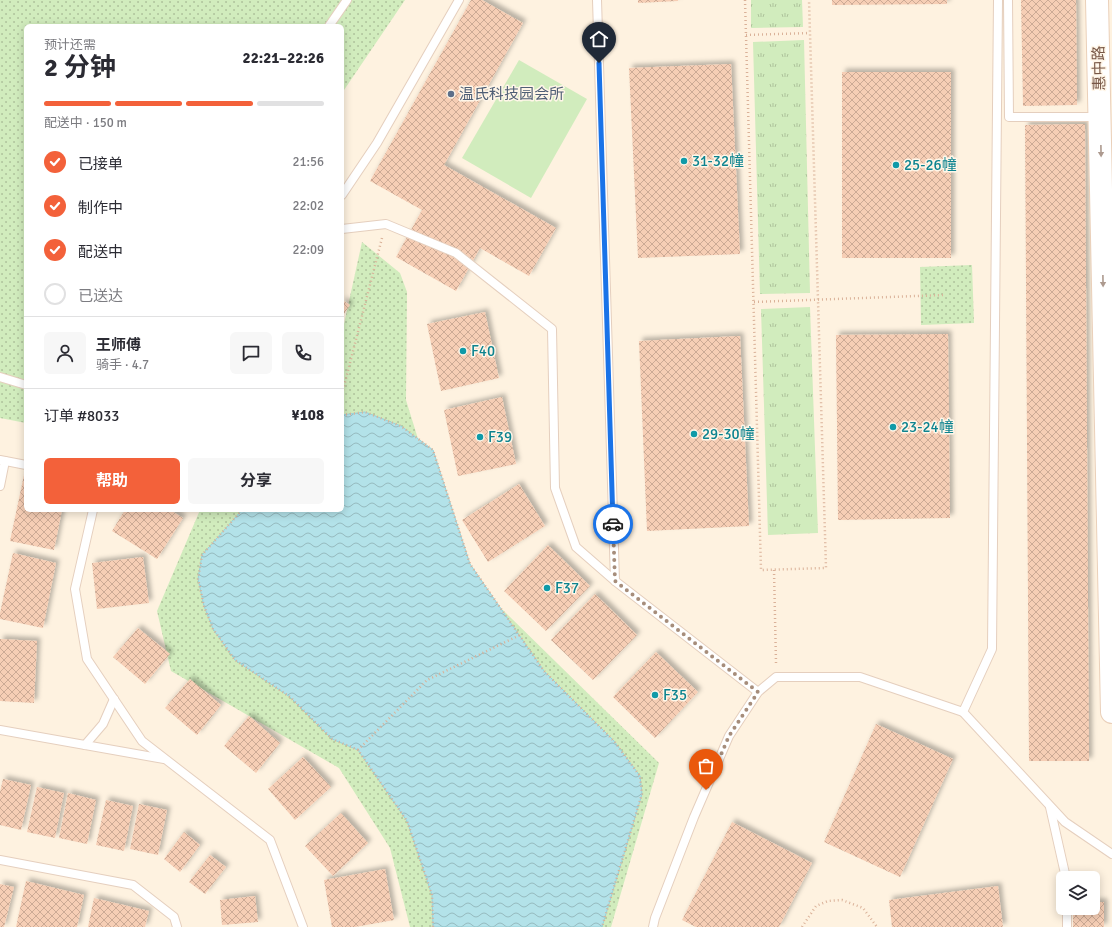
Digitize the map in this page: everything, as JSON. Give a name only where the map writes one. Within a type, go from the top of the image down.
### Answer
[{"type":"street","name":"惠中路","points":[[1098,0],[1112,712]]},
{"type":"lane","points":[[330,24],[347,0]]},
{"type":"lane","points":[[344,192],[377,143],[459,0]]},
{"type":"lane","points":[[597,0],[615,581]]},
{"type":"lane","points":[[963,712],[992,649],[998,0]]},
{"type":"lane","points":[[1008,0],[1009,117],[1100,116]]},
{"type":"lane","points":[[344,229],[386,224],[456,253],[552,329],[555,488],[576,547],[615,581],[758,692]]},
{"type":"lane","points":[[0,377],[24,384]]},
{"type":"lane","points":[[0,486],[2,460],[24,465]]},
{"type":"lane","points":[[93,512],[75,589],[87,660],[142,741],[270,840],[302,927]]},
{"type":"lane","points":[[653,927],[655,918],[694,817],[729,736],[758,692],[776,677],[860,677],[963,712],[1065,822],[1112,854]]},
{"type":"lane","points":[[85,745],[102,724],[114,699]]},
{"type":"lane","points":[[0,730],[166,759]]},
{"type":"lane","points":[[1050,806],[1064,871]]},
{"type":"lane","points":[[0,860],[133,885],[174,917],[177,927]]},
{"type":"lane","points":[[1067,915],[1067,927]]},
{"type":"path","points":[[745,0],[762,570],[826,568],[809,0]]},
{"type":"path","points":[[746,35],[810,33]]},
{"type":"path","points":[[344,386],[386,224]]},
{"type":"path","points":[[754,302],[944,295]]},
{"type":"path","points":[[344,415],[365,412],[401,426],[433,450],[470,564],[544,670],[614,741],[640,776],[642,794],[602,927]]},
{"type":"path","points":[[240,512],[202,555],[198,579],[204,606],[213,629],[235,660],[290,697],[332,739],[358,750],[407,821],[432,895],[433,927]]},
{"type":"path","points":[[774,570],[776,677]]},
{"type":"path","points":[[358,750],[427,680],[520,635]]},
{"type":"path","points":[[802,927],[816,906],[828,901],[842,900],[863,908],[877,927]]},
{"type":"green space","points":[[0,0],[405,0],[344,90],[344,24],[24,24],[24,423],[0,418]]},
{"type":"green space","points":[[751,0],[802,0],[803,27],[751,28]]},
{"type":"green space","points":[[804,40],[810,293],[760,294],[753,42]]},
{"type":"green space","points":[[519,60],[587,99],[531,198],[462,158]]},
{"type":"green space","points":[[362,242],[400,273],[407,292],[406,400],[457,565],[659,763],[611,927],[410,927],[390,848],[339,768],[171,671],[157,611],[199,512],[344,512],[344,324]]},
{"type":"green space","points":[[972,265],[974,323],[921,325],[920,267]]},
{"type":"green space","points":[[810,307],[818,533],[768,535],[761,309]]},
{"type":"water","points":[[365,412],[401,426],[433,450],[470,564],[544,671],[614,741],[640,776],[642,794],[602,927],[433,927],[432,895],[407,821],[358,750],[332,739],[290,697],[235,660],[213,629],[204,606],[198,579],[202,555],[240,512],[344,512],[344,415]]},
{"type":"building","name":"温氏科技园会所","points":[[471,0],[482,0],[523,23],[444,165],[556,228],[529,276],[480,248],[456,291],[396,257],[422,210],[370,181]]},
{"type":"building","points":[[638,0],[678,0],[678,1],[638,3]]},
{"type":"building","points":[[832,0],[947,0],[947,4],[832,5]]},
{"type":"building","points":[[1021,0],[1076,0],[1077,105],[1023,106]]},
{"type":"building","name":"31-32幢","points":[[731,64],[740,254],[638,258],[629,68]]},
{"type":"building","name":"25-26幢","points":[[842,72],[951,72],[951,258],[842,258]]},
{"type":"building","points":[[1085,124],[1089,761],[1029,761],[1025,125]]},
{"type":"building","points":[[344,301],[350,305],[344,314]]},
{"type":"building","name":"F40","points":[[485,312],[499,378],[441,391],[427,324]]},
{"type":"building","name":"23-24幢","points":[[948,334],[950,518],[838,520],[836,335]]},
{"type":"building","name":"29-30幢","points":[[740,336],[749,526],[647,531],[639,341]]},
{"type":"building","name":"F39","points":[[502,397],[516,464],[458,476],[444,410]]},
{"type":"building","points":[[24,475],[24,512],[62,512],[54,550],[10,541]]},
{"type":"building","points":[[519,484],[545,526],[488,562],[462,520]]},
{"type":"building","points":[[124,512],[173,512],[183,518],[157,559],[112,531]]},
{"type":"building","name":"F37","points":[[548,545],[590,586],[546,631],[504,591]]},
{"type":"building","points":[[13,553],[56,563],[43,628],[0,619]]},
{"type":"building","points":[[143,557],[149,603],[97,609],[92,563]]},
{"type":"building","points":[[595,594],[637,635],[593,680],[551,640]]},
{"type":"building","points":[[138,628],[170,654],[145,684],[113,657]]},
{"type":"building","points":[[0,639],[37,641],[34,703],[0,701]]},
{"type":"building","name":"F35","points":[[656,652],[698,692],[655,738],[613,697]]},
{"type":"building","points":[[190,679],[221,705],[197,735],[165,708]]},
{"type":"building","points":[[249,716],[280,743],[256,773],[224,746]]},
{"type":"building","points":[[876,724],[953,759],[900,877],[824,842]]},
{"type":"building","points":[[303,757],[331,787],[295,820],[268,789]]},
{"type":"building","points":[[3,779],[31,785],[21,830],[0,825],[0,792]]},
{"type":"building","points":[[37,787],[64,793],[55,838],[27,832]]},
{"type":"building","points":[[68,793],[96,800],[87,844],[59,838]]},
{"type":"building","points":[[106,800],[133,806],[124,851],[96,845]]},
{"type":"building","points":[[139,804],[167,810],[158,855],[130,849]]},
{"type":"building","points":[[341,813],[368,843],[333,876],[305,846]]},
{"type":"building","points":[[732,822],[812,863],[779,927],[696,927],[682,920]]},
{"type":"building","points":[[184,832],[200,845],[180,872],[164,859]]},
{"type":"building","points":[[210,855],[226,867],[205,894],[189,882]]},
{"type":"building","points":[[385,869],[394,920],[355,927],[332,927],[324,880]]},
{"type":"building","points":[[26,881],[84,895],[77,927],[16,927]]},
{"type":"building","points":[[0,884],[14,887],[4,927],[0,927]]},
{"type":"building","points":[[998,886],[1003,927],[892,927],[889,900]]},
{"type":"building","points":[[255,896],[258,922],[222,925],[220,900]]},
{"type":"building","points":[[94,898],[149,911],[145,927],[88,927]]},
{"type":"building","points":[[1100,902],[1104,902],[1104,927],[1073,927],[1073,915],[1100,915]]},
{"type":"way so far","points":[[613,524],[615,581],[758,692],[729,736],[706,790]]},
{"type":"place","name":"温氏科技园会所","points":[[451,94]]},
{"type":"place","name":"31-32幢","points":[[684,161]]},
{"type":"place","name":"25-26幢","points":[[896,165]]},
{"type":"place","name":"F40","points":[[463,351]]},
{"type":"place","name":"23-24幢","points":[[893,427]]},
{"type":"place","name":"29-30幢","points":[[694,434]]},
{"type":"place","name":"F39","points":[[480,437]]},
{"type":"place","name":"F37","points":[[547,588]]},
{"type":"place","name":"F35","points":[[655,695]]},
{"type":"route","points":[[599,63],[613,524]]}]
